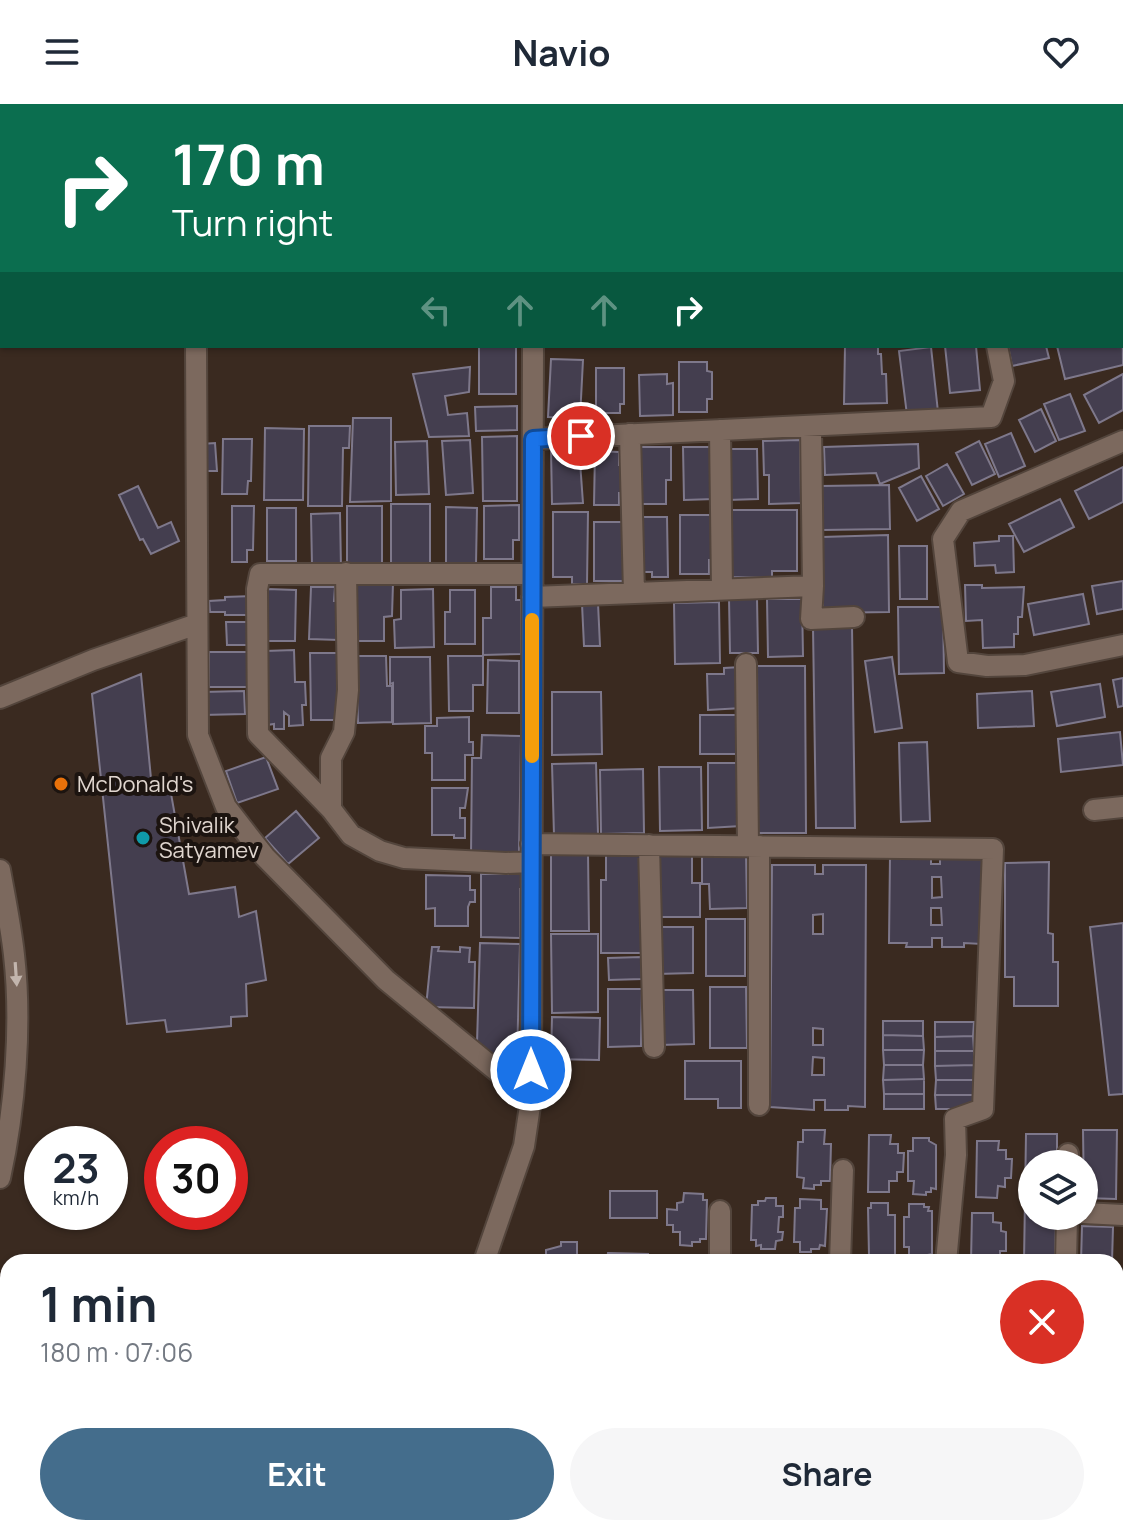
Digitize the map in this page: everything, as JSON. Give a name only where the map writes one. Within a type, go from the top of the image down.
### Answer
[{"type":"street","points":[[196,348],[198,735],[226,807],[265,857],[386,980],[531,1099]]},
{"type":"street","points":[[487,1254],[524,1146],[531,1099],[533,348]]},
{"type":"street","points":[[533,439],[991,417],[1004,381],[997,348]]},
{"type":"street","points":[[811,427],[811,619],[854,617]]},
{"type":"street","points":[[720,430],[722,590]]},
{"type":"street","points":[[630,434],[634,593]]},
{"type":"street","points":[[1123,441],[961,511],[943,539],[958,662],[987,666],[1025,665],[1123,645]]},
{"type":"street","points":[[331,809],[331,758],[344,732],[348,690],[346,573]]},
{"type":"street","points":[[532,574],[260,574],[257,589],[258,734],[331,809],[351,835],[380,851],[404,858],[649,845],[993,849],[983,1109],[955,1119],[956,1155],[947,1254]]},
{"type":"street","points":[[532,597],[813,586]]},
{"type":"street","points":[[0,698],[93,660],[197,624]]},
{"type":"street","points":[[746,664],[754,846],[759,1105]]},
{"type":"street","points":[[1094,810],[1123,807]]},
{"type":"street","points":[[649,845],[654,1047]]},
{"type":"street","points":[[0,870],[14,954],[18,1004],[11,1105],[0,1178]]},
{"type":"street","points":[[840,1254],[843,1170]]},
{"type":"street","points":[[720,1211],[720,1254]]},
{"type":"street","points":[[1098,1214],[1123,1215]]},
{"type":"street","points":[[1066,1254],[1067,1230]]},
{"type":"building","points":[[479,348],[516,348],[516,394],[479,394]]},
{"type":"building","points":[[845,348],[878,348],[882,374],[886,374],[887,403],[844,404]]},
{"type":"building","points":[[931,348],[938,412],[907,415],[899,351]]},
{"type":"building","points":[[945,348],[976,348],[980,390],[950,393]]},
{"type":"building","points":[[1008,348],[1046,348],[1049,358],[1012,366]]},
{"type":"building","points":[[1057,348],[1123,348],[1123,365],[1065,379]]},
{"type":"building","points":[[551,359],[583,360],[580,418],[548,417]]},
{"type":"building","points":[[679,362],[707,362],[707,371],[712,372],[712,399],[707,399],[707,412],[679,412]]},
{"type":"building","points":[[470,367],[469,392],[445,396],[448,415],[467,413],[469,436],[429,437],[413,374]]},
{"type":"building","points":[[596,368],[624,368],[624,404],[620,404],[620,413],[596,413]]},
{"type":"building","points":[[667,374],[667,384],[673,383],[673,415],[640,416],[639,375]]},
{"type":"building","points":[[1123,374],[1123,410],[1099,423],[1084,395]]},
{"type":"building","points":[[1070,394],[1085,431],[1059,440],[1044,404]]},
{"type":"building","points":[[517,406],[517,430],[476,431],[475,407]]},
{"type":"building","points":[[1041,409],[1056,441],[1035,452],[1019,420]]},
{"type":"building","points":[[353,418],[391,418],[391,501],[350,502]]},
{"type":"building","points":[[309,426],[350,426],[349,448],[343,448],[342,506],[308,506]]},
{"type":"building","points":[[265,428],[304,429],[303,500],[264,500]]},
{"type":"building","points":[[1011,433],[1025,466],[999,477],[985,444]]},
{"type":"building","points":[[517,436],[517,501],[483,501],[482,437]]},
{"type":"building","points":[[223,439],[252,439],[251,481],[248,481],[247,494],[222,494]]},
{"type":"building","points":[[470,440],[473,493],[446,495],[442,441]]},
{"type":"building","points":[[800,440],[801,503],[769,504],[769,475],[764,475],[763,441]]},
{"type":"building","points":[[427,441],[429,494],[396,495],[395,442]]},
{"type":"building","points":[[979,441],[995,474],[972,485],[956,453]]},
{"type":"building","points":[[215,443],[217,471],[203,471],[201,444]]},
{"type":"building","points":[[918,444],[919,468],[880,484],[876,473],[825,475],[824,447]]},
{"type":"building","points":[[638,447],[671,447],[671,480],[666,480],[666,504],[641,504]]},
{"type":"building","points":[[683,447],[713,447],[714,499],[684,500]]},
{"type":"building","points":[[579,448],[583,503],[552,504],[551,449]]},
{"type":"building","points":[[727,449],[757,449],[758,499],[728,500]]},
{"type":"building","points":[[595,451],[619,452],[619,465],[624,465],[624,493],[619,493],[619,505],[594,505]]},
{"type":"building","points":[[947,464],[964,494],[943,506],[926,476]]},
{"type":"building","points":[[1123,467],[1123,502],[1089,519],[1075,491]]},
{"type":"building","points":[[921,476],[939,509],[917,521],[899,488]]},
{"type":"building","points":[[889,485],[890,529],[822,530],[821,486]]},
{"type":"building","points":[[138,486],[158,528],[171,522],[179,541],[151,554],[143,539],[140,540],[119,495]]},
{"type":"building","points":[[1060,499],[1074,527],[1024,552],[1009,524]]},
{"type":"building","points":[[391,504],[430,504],[430,563],[391,563]]},
{"type":"building","points":[[519,505],[519,540],[513,540],[513,559],[484,559],[484,506]]},
{"type":"building","points":[[232,506],[254,506],[253,550],[247,550],[247,562],[232,562]]},
{"type":"building","points":[[347,506],[382,506],[382,563],[347,563]]},
{"type":"building","points":[[446,507],[477,508],[476,565],[446,565]]},
{"type":"building","points":[[267,508],[296,508],[296,561],[267,561]]},
{"type":"building","points":[[729,510],[797,510],[797,571],[772,571],[772,578],[728,577]]},
{"type":"building","points":[[553,512],[588,512],[587,584],[572,584],[572,577],[553,577]]},
{"type":"building","points":[[340,513],[341,569],[312,566],[311,514]]},
{"type":"building","points":[[680,515],[713,515],[713,560],[709,560],[709,574],[680,574]]},
{"type":"building","points":[[641,517],[667,517],[668,577],[652,577],[652,572],[644,572]]},
{"type":"building","points":[[594,522],[625,522],[624,581],[594,581]]},
{"type":"building","points":[[888,535],[889,612],[823,613],[822,537]]},
{"type":"building","points":[[999,536],[1013,536],[1014,572],[996,573],[995,565],[975,566],[974,543],[999,541]]},
{"type":"building","points":[[899,546],[927,546],[927,599],[900,599]]},
{"type":"building","points":[[1123,581],[1123,609],[1097,614],[1092,586]]},
{"type":"building","points":[[355,583],[393,583],[392,616],[384,617],[384,641],[354,641]]},
{"type":"building","points":[[965,585],[982,585],[982,588],[1024,587],[1022,617],[1018,617],[1014,647],[983,648],[982,620],[966,621]]},
{"type":"building","points":[[311,587],[335,587],[334,601],[340,601],[339,640],[309,639]]},
{"type":"building","points":[[491,587],[516,587],[516,600],[521,600],[521,654],[483,655],[483,618],[491,618]]},
{"type":"building","points":[[267,589],[296,590],[295,641],[267,641]]},
{"type":"building","points":[[433,589],[434,647],[395,648],[394,620],[401,619],[401,590]]},
{"type":"building","points":[[450,590],[475,590],[475,644],[445,644],[445,612],[450,612]]},
{"type":"building","points":[[1083,594],[1089,624],[1034,635],[1028,604]]},
{"type":"building","points":[[253,596],[253,615],[210,612],[209,601]]},
{"type":"building","points":[[729,598],[757,598],[758,653],[730,653]]},
{"type":"building","points":[[767,599],[802,599],[803,656],[768,657]]},
{"type":"building","points":[[719,602],[720,663],[675,664],[674,603]]},
{"type":"building","points":[[598,603],[600,646],[584,646],[582,604]]},
{"type":"building","points":[[898,607],[943,607],[944,673],[899,674]]},
{"type":"building","points":[[226,622],[252,622],[253,645],[227,645]]},
{"type":"building","points":[[813,627],[852,627],[855,828],[816,828]]},
{"type":"building","points":[[294,650],[295,682],[305,682],[303,725],[289,726],[289,716],[284,712],[284,729],[274,729],[274,724],[267,725],[265,651]]},
{"type":"building","points":[[209,652],[251,652],[251,687],[209,687]]},
{"type":"building","points":[[310,653],[341,653],[341,720],[311,720]]},
{"type":"building","points":[[356,656],[386,656],[387,686],[392,686],[392,722],[358,723]]},
{"type":"building","points":[[448,656],[483,656],[483,685],[473,685],[473,711],[449,711]]},
{"type":"building","points":[[390,657],[430,657],[431,723],[393,724]]},
{"type":"building","points":[[892,657],[902,728],[875,732],[865,661]]},
{"type":"building","points":[[488,660],[519,661],[519,713],[487,713]]},
{"type":"building","points":[[757,666],[805,666],[806,833],[758,833]]},
{"type":"building","points":[[741,667],[742,708],[708,710],[707,674],[724,674],[724,668]]},
{"type":"building","name":"Shivalik Satyamev","points":[[141,674],[152,789],[170,788],[189,894],[235,887],[239,917],[256,911],[266,980],[246,984],[247,1016],[231,1017],[231,1026],[167,1032],[165,1020],[127,1024],[92,694]]},
{"type":"building","points":[[1123,678],[1123,706],[1118,707],[1113,680]]},
{"type":"building","points":[[1100,684],[1105,717],[1057,726],[1051,692]]},
{"type":"building","points":[[244,691],[245,714],[202,715],[202,692]]},
{"type":"building","points":[[1032,691],[1034,726],[978,728],[977,694]]},
{"type":"building","points":[[552,692],[601,692],[602,754],[552,755]]},
{"type":"building","points":[[700,715],[744,715],[744,754],[700,754]]},
{"type":"building","points":[[469,717],[469,742],[473,742],[473,755],[465,755],[465,780],[432,780],[432,753],[425,753],[425,726],[437,726],[437,718]]},
{"type":"building","points":[[1120,732],[1123,765],[1061,772],[1058,739]]},
{"type":"building","points":[[482,735],[521,736],[519,856],[496,852],[471,856],[472,758],[481,758]]},
{"type":"building","points":[[927,742],[930,821],[901,822],[899,743]]},
{"type":"building","points":[[266,757],[278,789],[237,803],[226,771]]},
{"type":"building","points":[[596,763],[598,834],[554,835],[552,764]]},
{"type":"building","points":[[708,763],[741,763],[741,826],[708,828]]},
{"type":"building","points":[[659,767],[701,767],[702,830],[660,831]]},
{"type":"building","points":[[643,769],[644,833],[601,834],[600,770]]},
{"type":"building","points":[[432,788],[468,788],[465,808],[460,808],[460,818],[465,818],[465,838],[432,835]]},
{"type":"building","points":[[296,811],[319,838],[288,864],[265,838]]},
{"type":"building","points":[[656,850],[692,850],[692,883],[700,883],[700,917],[655,917]]},
{"type":"building","points":[[551,852],[588,852],[589,931],[551,931]]},
{"type":"building","points":[[606,852],[642,853],[642,953],[601,953],[601,880],[606,880]]},
{"type":"building","points":[[702,853],[746,853],[747,908],[710,909],[709,884],[702,884]]},
{"type":"building","points":[[890,856],[931,856],[931,864],[940,864],[940,856],[983,857],[982,944],[942,947],[942,938],[932,938],[932,947],[906,947],[907,943],[889,943]],"holes":[[[932,877],[941,877],[942,897],[932,898]],[[931,908],[941,908],[942,925],[931,925]]]},
{"type":"building","points":[[1049,862],[1048,933],[1053,934],[1053,962],[1058,962],[1058,1006],[1014,1006],[1014,977],[1005,977],[1005,863]]},
{"type":"building","points":[[772,865],[815,865],[815,874],[823,874],[823,865],[866,865],[865,1107],[825,1110],[825,1100],[814,1100],[814,1110],[770,1107]],"holes":[[[823,914],[823,934],[813,934],[813,915]],[[813,1028],[823,1029],[823,1045],[813,1045]],[[813,1057],[824,1058],[824,1075],[812,1075]]]},
{"type":"building","points":[[481,874],[524,874],[523,889],[520,889],[520,938],[481,937]]},
{"type":"building","points":[[426,875],[470,876],[470,890],[475,890],[475,902],[470,902],[468,907],[468,926],[435,926],[435,908],[426,909]]},
{"type":"building","points":[[706,919],[745,919],[745,976],[706,976]]},
{"type":"building","points":[[1123,923],[1123,1094],[1109,1095],[1090,927]]},
{"type":"building","points":[[657,927],[693,927],[693,973],[657,974]]},
{"type":"building","points":[[551,934],[598,934],[598,1012],[552,1013]]},
{"type":"building","points":[[480,943],[520,944],[517,1058],[510,1068],[477,1043]]},
{"type":"building","points":[[432,947],[439,947],[438,951],[460,952],[460,947],[470,948],[469,962],[475,962],[474,1008],[426,1007]]},
{"type":"building","points":[[641,957],[642,979],[609,980],[608,958]]},
{"type":"building","points":[[710,987],[746,987],[747,1048],[710,1048]]},
{"type":"building","points":[[608,989],[642,989],[641,1046],[608,1047]]},
{"type":"building","points":[[659,990],[693,990],[694,1044],[660,1045]]},
{"type":"building","points":[[552,1017],[600,1018],[599,1060],[551,1059]]},
{"type":"building","points":[[883,1021],[923,1021],[923,1036],[883,1035]]},
{"type":"building","points":[[935,1022],[974,1022],[973,1036],[935,1037]]},
{"type":"building","points":[[883,1035],[923,1036],[924,1050],[883,1050]]},
{"type":"building","points":[[973,1036],[974,1051],[935,1051],[935,1037]]},
{"type":"building","points":[[883,1050],[924,1050],[923,1065],[884,1065]]},
{"type":"building","points":[[935,1051],[974,1051],[974,1065],[935,1066]]},
{"type":"building","points":[[685,1061],[741,1061],[741,1108],[718,1108],[718,1099],[685,1099]]},
{"type":"building","points":[[884,1065],[923,1065],[924,1079],[883,1080]]},
{"type":"building","points":[[974,1065],[974,1080],[936,1080],[935,1066]]},
{"type":"building","points":[[924,1079],[924,1094],[884,1094],[883,1080]]},
{"type":"building","points":[[936,1080],[974,1080],[974,1095],[935,1095]]},
{"type":"building","points":[[884,1094],[924,1094],[924,1109],[884,1109]]},
{"type":"building","points":[[935,1095],[974,1095],[974,1109],[936,1109]]},
{"type":"building","points":[[803,1130],[825,1130],[824,1144],[831,1144],[830,1181],[821,1181],[821,1185],[814,1185],[814,1189],[803,1188],[804,1178],[797,1177],[798,1142],[803,1142]]},
{"type":"building","points":[[1083,1130],[1117,1130],[1116,1199],[1098,1198],[1098,1150],[1083,1150]]},
{"type":"building","points":[[1026,1134],[1057,1134],[1057,1150],[1026,1150]]},
{"type":"building","points":[[869,1135],[891,1135],[890,1144],[898,1144],[898,1153],[904,1153],[903,1172],[897,1172],[897,1181],[889,1181],[889,1192],[868,1192]]},
{"type":"building","points":[[913,1138],[929,1138],[936,1145],[936,1189],[931,1188],[926,1195],[913,1194],[914,1181],[908,1181],[908,1151],[913,1151]]},
{"type":"building","points":[[977,1141],[999,1141],[998,1150],[1006,1150],[1006,1159],[1012,1159],[1011,1178],[1005,1178],[1005,1187],[998,1186],[997,1198],[976,1197]]},
{"type":"building","points":[[610,1191],[657,1191],[657,1218],[610,1218]]},
{"type":"building","points":[[684,1193],[703,1194],[703,1200],[707,1200],[706,1239],[692,1242],[692,1246],[680,1245],[680,1232],[673,1232],[673,1225],[667,1225],[667,1209],[677,1210],[677,1203],[683,1202]]},
{"type":"building","points":[[766,1198],[776,1198],[776,1206],[783,1206],[778,1232],[783,1232],[782,1240],[776,1241],[775,1249],[761,1249],[761,1245],[756,1246],[756,1240],[751,1240],[752,1205],[758,1205],[758,1201],[765,1201]]},
{"type":"building","points":[[800,1199],[821,1200],[821,1209],[827,1209],[825,1246],[820,1245],[819,1249],[811,1249],[811,1252],[800,1252],[800,1242],[794,1242],[795,1208],[800,1208]]},
{"type":"building","points":[[871,1203],[888,1203],[888,1215],[895,1215],[895,1254],[869,1254],[868,1208],[871,1208]]},
{"type":"building","points":[[909,1204],[924,1204],[924,1207],[929,1207],[928,1211],[932,1211],[932,1254],[909,1254],[909,1247],[904,1247],[904,1217],[909,1217]]},
{"type":"building","points":[[972,1213],[993,1213],[993,1222],[1001,1223],[1001,1231],[1006,1232],[1006,1251],[1000,1251],[1000,1254],[971,1254]]},
{"type":"building","points":[[1113,1227],[1112,1254],[1081,1254],[1082,1230]]},
{"type":"building","points":[[1024,1230],[1056,1230],[1055,1254],[1024,1254]]},
{"type":"building","points":[[561,1242],[577,1242],[577,1254],[546,1254],[546,1250],[561,1246]]},
{"type":"slow traffic","points":[[532,620],[532,756]]},
{"type":"place","name":"McDonald's","points":[[61,784]]},
{"type":"place","name":"Shivalik Satyamev","points":[[143,838]]},
{"type":"route","points":[[531,1070],[533,439],[581,436]]}]
